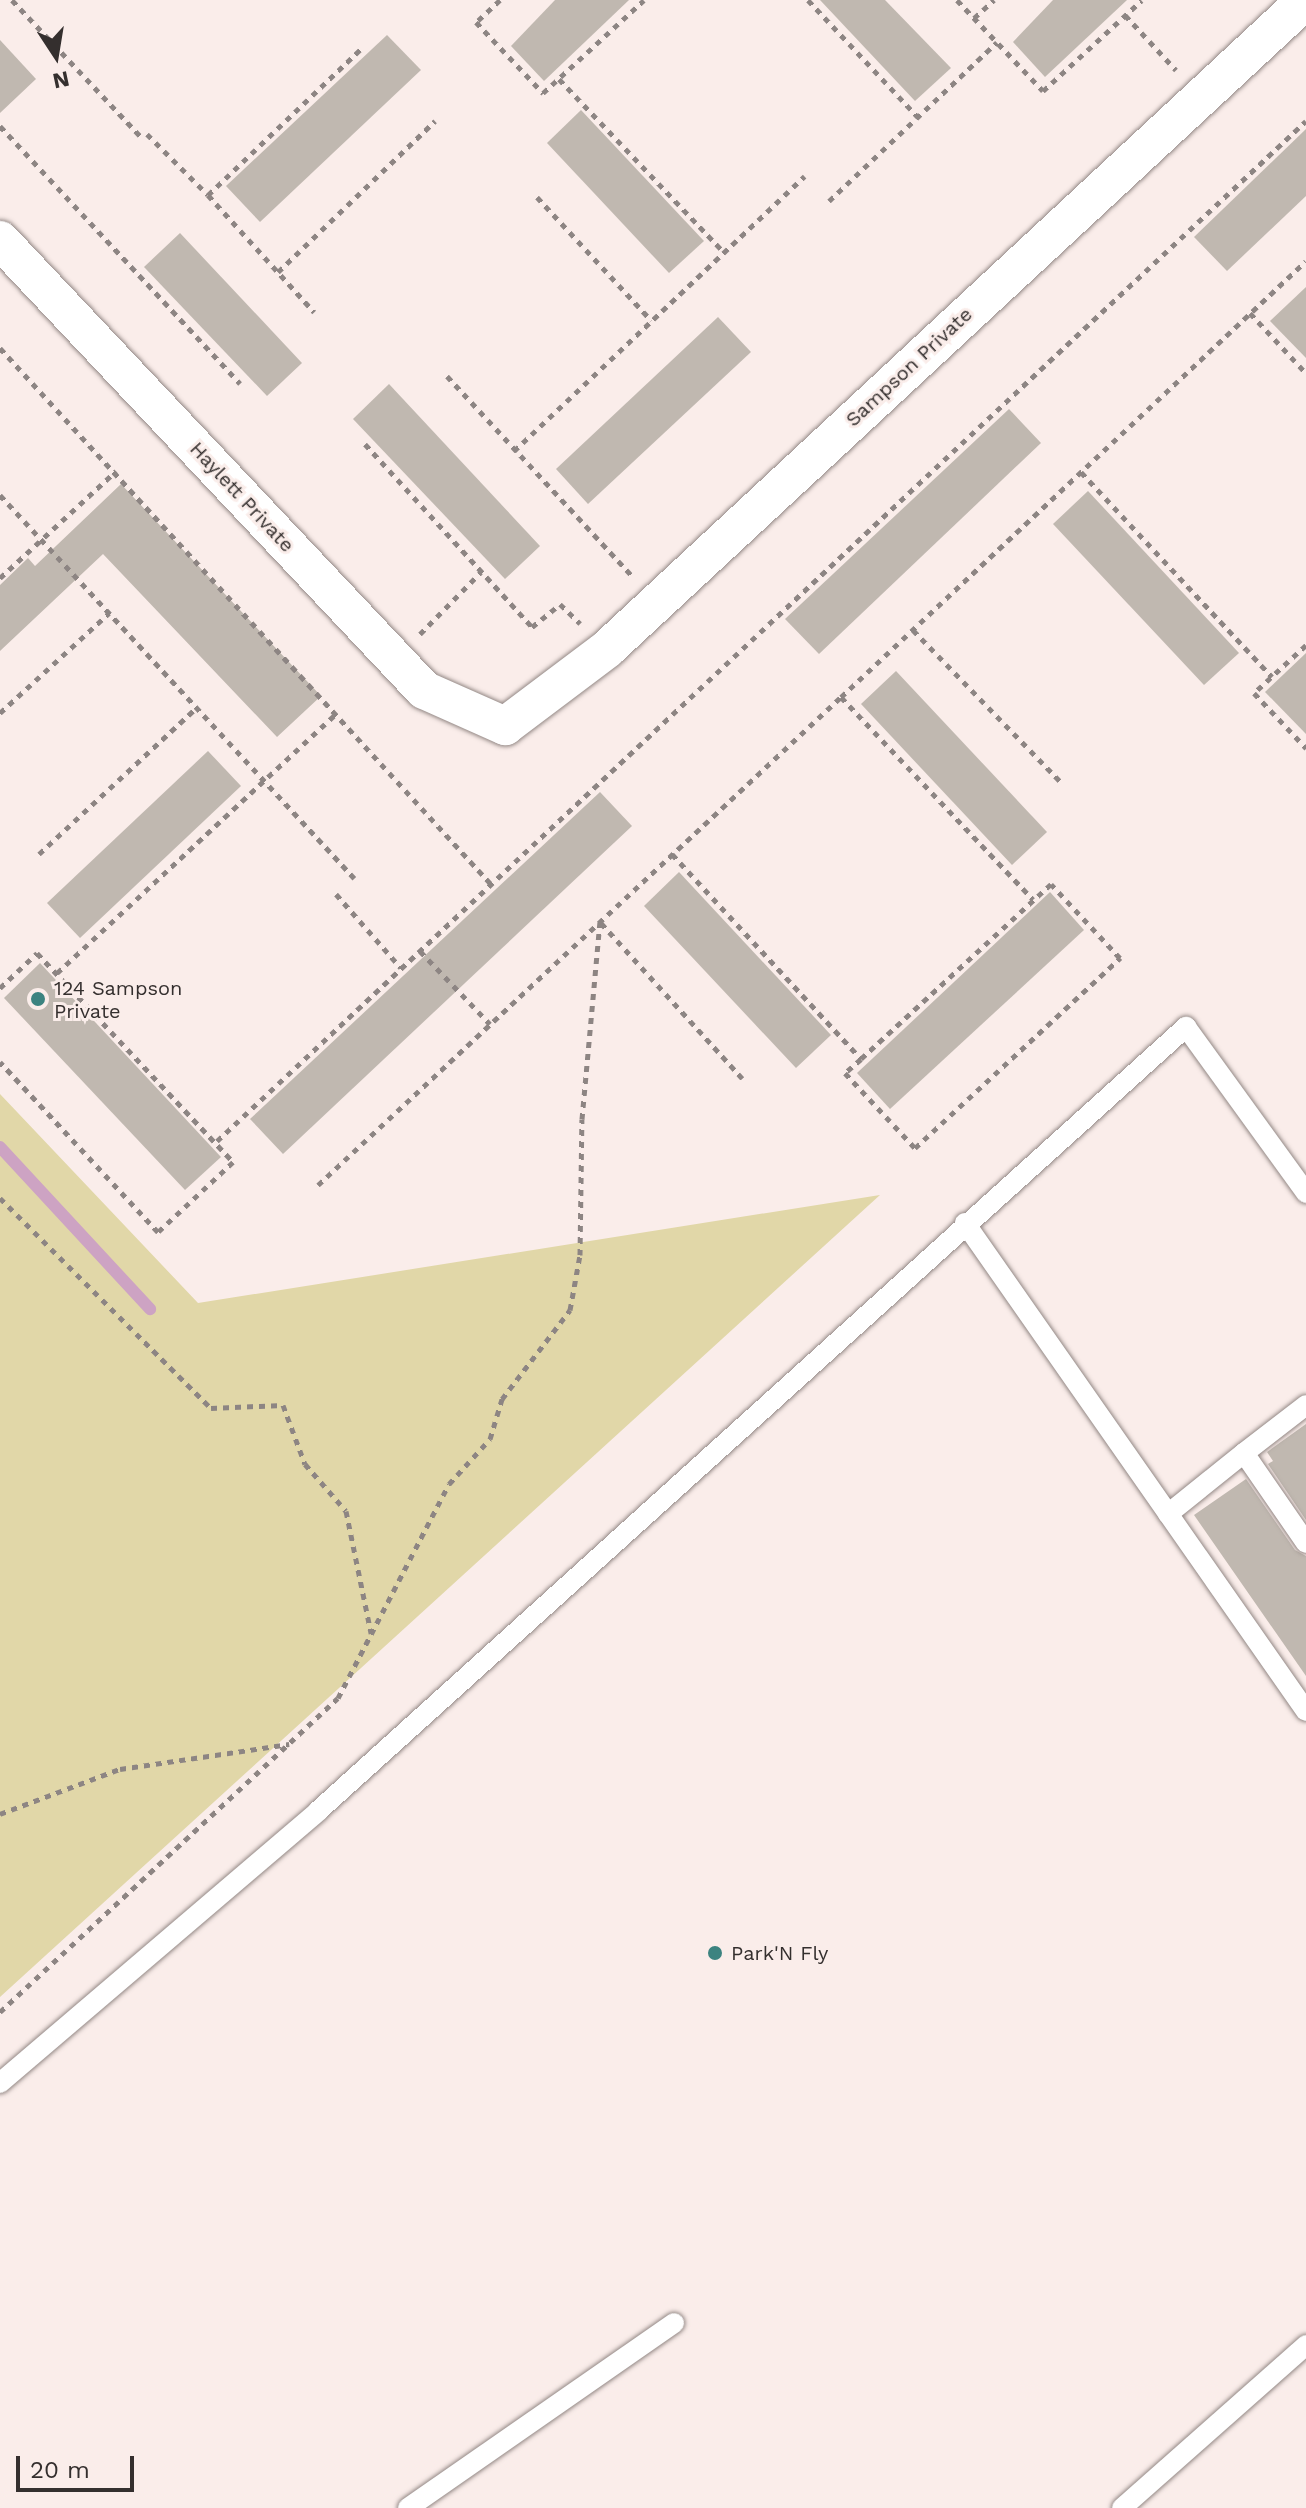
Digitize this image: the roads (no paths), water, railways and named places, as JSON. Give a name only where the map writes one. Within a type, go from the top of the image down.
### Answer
[{"type":"street","name":"Sampson Private","points":[[505,726],[607,649],[1306,0]]},
{"type":"street","name":"Haylett Private","points":[[0,240],[424,690],[505,726]]},
{"type":"lane","points":[[0,2083],[329,1802],[965,1223],[1186,1027],[1306,1193]]},
{"type":"lane","points":[[965,1223],[1306,1711]]},
{"type":"lane","points":[[1168,1514],[1306,1405]]},
{"type":"lane","points":[[1244,1453],[1306,1543]]},
{"type":"lane","points":[[408,2508],[674,2323]]},
{"type":"lane","points":[[1122,2508],[1306,2345]]},
{"type":"waterway","points":[[0,1147],[150,1309]]},
{"type":"place","name":"124 Sampson Private","points":[[38,999]]},
{"type":"place","name":"Park'N Fly","points":[[715,1953]]}]
